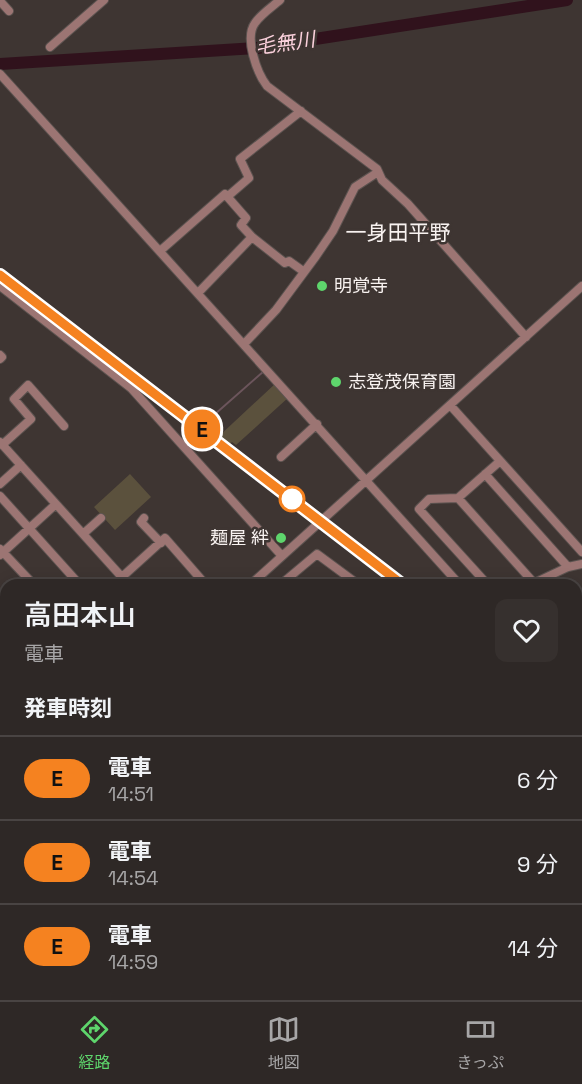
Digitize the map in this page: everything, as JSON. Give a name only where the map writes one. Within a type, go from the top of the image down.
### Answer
[{"type":"street","points":[[50,47],[104,0]]},
{"type":"street","points":[[280,0],[252,27],[255,65],[267,86],[377,169],[382,180],[408,204],[526,337]]},
{"type":"street","points":[[0,1],[9,11]]},
{"type":"street","points":[[0,74],[455,579]]},
{"type":"street","points":[[227,197],[249,178],[240,159],[301,111]]},
{"type":"street","points":[[244,344],[276,310],[333,231],[355,187],[378,172]]},
{"type":"street","points":[[160,251],[225,194],[246,218],[241,225],[252,237],[285,263],[289,261],[303,272]]},
{"type":"street","points":[[198,293],[252,237]]},
{"type":"street","points":[[0,286],[131,388],[282,556]]},
{"type":"street","points":[[257,579],[582,286]]},
{"type":"street","points":[[64,426],[28,385],[14,399],[31,418],[1,443],[122,577],[165,538],[201,579]]},
{"type":"street","points":[[450,405],[582,552]]},
{"type":"street","points":[[281,457],[317,424]]},
{"type":"street","points":[[483,579],[419,509],[429,500],[458,498],[499,462]]},
{"type":"street","points":[[0,484],[21,465]]},
{"type":"street","points":[[485,474],[568,567]]},
{"type":"street","points":[[0,496],[75,579]]},
{"type":"street","points":[[458,498],[528,579]]},
{"type":"street","points":[[28,579],[1,552],[56,504]]},
{"type":"street","points":[[83,534],[101,518]]},
{"type":"street","points":[[142,525],[160,543]]},
{"type":"street","points":[[288,579],[317,554],[350,579]]},
{"type":"street","points":[[543,579],[568,567],[582,564]]},
{"type":"shaded area","points":[[276,383],[289,397],[236,445],[232,442],[229,445],[218,437]]},
{"type":"shaded area","points":[[130,474],[151,497],[115,530],[94,507]]},
{"type":"waterway","name":"毛無川","points":[[0,64],[257,48],[567,0]]},
{"type":"waterway","points":[[206,422],[264,371]]},
{"type":"railway","points":[[0,275],[395,579]]},
{"type":"train","name":"E","points":[[0,275],[395,579]]},
{"type":"place","name":"明覚寺","points":[[322,286]]},
{"type":"place","name":"志登茂保育園","points":[[336,382]]},
{"type":"place","name":"麺屋 絆","points":[[281,538]]},
{"type":"district","name":"一身田平野","points":[[398,233]]}]
